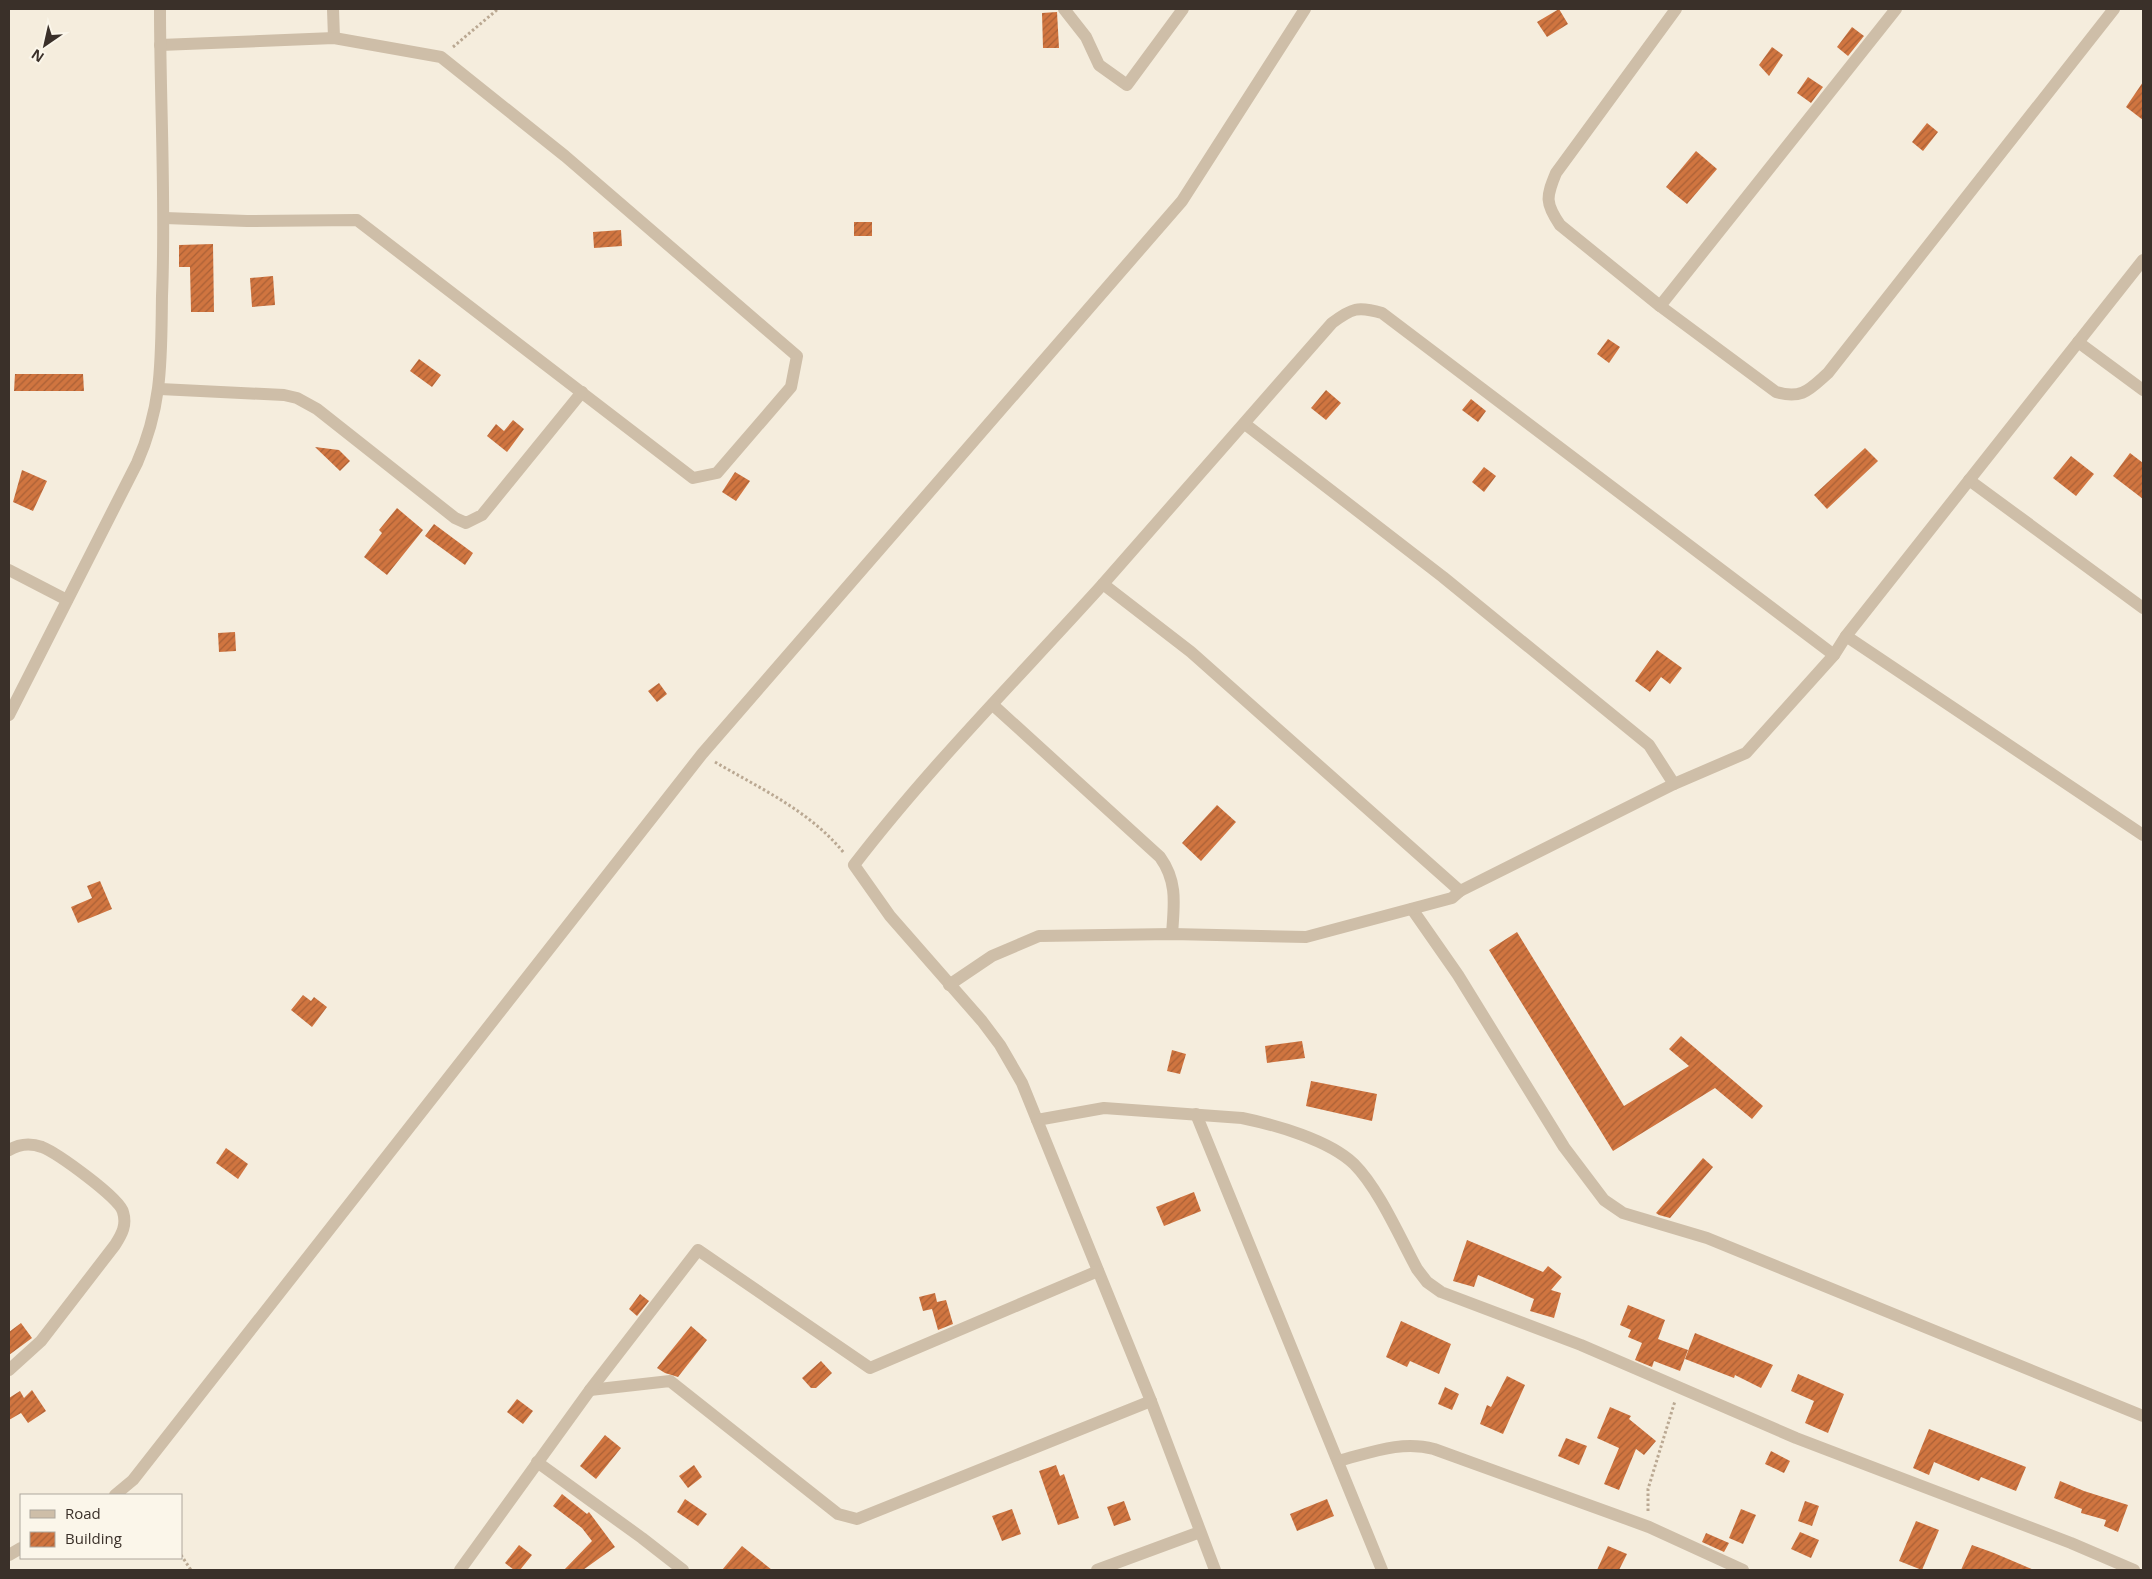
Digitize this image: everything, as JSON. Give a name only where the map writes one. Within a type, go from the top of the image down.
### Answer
[{"type":"street","points":[[9,715],[146,441],[160,389],[165,218],[160,9]]},
{"type":"street","points":[[333,9],[334,38]]},
{"type":"street","points":[[1064,9],[1086,37],[1099,65],[1127,85],[1182,9]]},
{"type":"street","points":[[116,1494],[133,1480],[702,754],[1182,201],[1304,9]]},
{"type":"street","points":[[1676,9],[1556,173],[1549,190],[1549,209],[1560,225],[1660,306],[1776,392],[1787,395],[1799,395],[1810,389],[1828,373],[2114,9]]},
{"type":"street","points":[[1660,306],[1896,9]]},
{"type":"street","points":[[160,45],[334,38],[441,57],[564,156],[797,356],[791,387],[717,473],[693,478],[357,220],[247,221],[165,218]]},
{"type":"street","points":[[950,985],[992,956],[1040,936],[1172,934],[1306,937],[1452,898],[1460,891],[1674,784],[1746,754],[1834,655],[1846,636],[2143,260]]},
{"type":"street","points":[[1215,1570],[1151,1401],[1022,1083],[1000,1045],[885,910],[854,865],[885,824],[993,705],[1009,684],[1103,584],[1134,546],[1245,424],[1332,323],[1348,311],[1357,308],[1365,308],[1382,313],[1834,655]]},
{"type":"street","points":[[2078,342],[2143,390]]},
{"type":"street","points":[[160,389],[284,395],[304,402],[317,409],[454,518],[466,523],[482,515],[582,392]]},
{"type":"street","points":[[1245,424],[1443,577],[1649,744],[1674,784]]},
{"type":"street","points":[[1969,480],[2143,608]]},
{"type":"street","points":[[9,570],[67,600]]},
{"type":"street","points":[[1103,584],[1191,652],[1460,891]]},
{"type":"street","points":[[1846,636],[2143,835]]},
{"type":"street","points":[[993,705],[1160,857],[1169,869],[1172,882],[1172,934]]},
{"type":"street","points":[[1412,909],[1458,975],[1564,1147],[1604,1200],[1623,1212],[1707,1238],[2143,1416]]},
{"type":"street","points":[[1038,1120],[1104,1108],[1196,1114],[1242,1118],[1262,1122],[1324,1144],[1341,1154],[1354,1165],[1368,1182],[1417,1270],[1427,1282],[1441,1292],[1581,1345],[1796,1438],[2063,1540],[2134,1570]]},
{"type":"street","points":[[1196,1114],[1382,1570]]},
{"type":"street","points":[[9,1150],[16,1146],[28,1144],[43,1148],[82,1173],[118,1201],[123,1210],[125,1222],[123,1233],[116,1245],[41,1341],[9,1370]]},
{"type":"street","points":[[460,1570],[590,1390],[698,1250],[870,1368],[1098,1270]]},
{"type":"street","points":[[590,1390],[670,1381],[838,1514],[857,1519],[1151,1401]]},
{"type":"street","points":[[1338,1461],[1400,1445],[1418,1445],[1649,1527],[1743,1570]]},
{"type":"street","points":[[537,1462],[683,1570]]},
{"type":"street","points":[[1097,1570],[1200,1532]]},
{"type":"path","points":[[441,57],[498,9]]},
{"type":"path","points":[[702,754],[800,812],[830,837],[854,865]]},
{"type":"path","points":[[1649,1527],[1648,1489],[1679,1389]]},
{"type":"path","points":[[182,1556],[191,1570]]},
{"type":"building","points":[[1559,9],[1568,24],[1547,37],[1537,22]]},
{"type":"building","points":[[1057,12],[1059,48],[1043,48],[1042,13]]},
{"type":"building","points":[[1852,27],[1864,36],[1848,56],[1837,47]]},
{"type":"building","points":[[1772,47],[1783,55],[1769,76],[1759,65]]},
{"type":"building","points":[[1808,77],[1823,87],[1811,103],[1797,93]]},
{"type":"building","points":[[2143,82],[2143,120],[2126,107]]},
{"type":"building","points":[[1927,123],[1938,132],[1923,151],[1912,142]]},
{"type":"building","points":[[1696,151],[1717,169],[1687,204],[1666,187]]},
{"type":"building","points":[[854,222],[872,222],[872,236],[854,236]]},
{"type":"building","points":[[621,230],[622,246],[594,248],[593,232]]},
{"type":"building","points":[[213,244],[214,312],[191,312],[190,267],[179,267],[179,245]]},
{"type":"building","points":[[273,276],[275,305],[252,307],[250,278]]},
{"type":"building","points":[[1608,339],[1620,347],[1609,363],[1597,354]]},
{"type":"building","points":[[419,359],[441,375],[432,387],[410,371]]},
{"type":"building","points":[[15,374],[83,374],[84,391],[14,391]]},
{"type":"building","points":[[1326,390],[1341,403],[1326,420],[1311,408]]},
{"type":"building","points":[[1471,399],[1486,411],[1478,422],[1462,410]]},
{"type":"building","points":[[513,420],[524,429],[507,452],[487,436],[496,424],[504,431]]},
{"type":"building","points":[[315,447],[339,450],[350,461],[340,471]]},
{"type":"building","points":[[1865,448],[1878,461],[1827,509],[1814,495]]},
{"type":"building","points":[[2130,453],[2143,463],[2143,499],[2113,476]]},
{"type":"building","points":[[2071,456],[2094,474],[2076,496],[2053,478]]},
{"type":"building","points":[[1484,467],[1496,476],[1484,492],[1472,482]]},
{"type":"building","points":[[22,470],[47,481],[33,511],[13,502]]},
{"type":"building","points":[[735,472],[750,481],[736,501],[722,492]]},
{"type":"building","points":[[397,508],[423,530],[387,575],[364,557],[382,533],[379,530]]},
{"type":"building","points":[[434,524],[473,553],[465,565],[425,536]]},
{"type":"building","points":[[235,632],[236,651],[219,652],[218,633]]},
{"type":"building","points":[[1657,650],[1682,668],[1670,684],[1661,677],[1650,692],[1635,681]]},
{"type":"building","points":[[659,683],[667,694],[657,702],[648,691]]},
{"type":"building","points":[[1217,805],[1236,822],[1201,861],[1182,843]]},
{"type":"building","points":[[100,881],[112,909],[78,923],[71,907],[92,898],[87,886]]},
{"type":"building","points":[[1517,932],[1624,1106],[1689,1066],[1669,1049],[1681,1036],[1763,1106],[1752,1119],[1715,1088],[1613,1151],[1489,950]]},
{"type":"building","points":[[303,995],[311,1001],[314,997],[327,1007],[312,1027],[291,1010]]},
{"type":"building","points":[[1302,1041],[1305,1058],[1267,1063],[1265,1046]]},
{"type":"building","points":[[1172,1050],[1186,1054],[1180,1074],[1167,1071]]},
{"type":"building","points":[[1311,1081],[1377,1094],[1372,1121],[1306,1106]]},
{"type":"building","points":[[226,1148],[248,1164],[238,1179],[216,1163]]},
{"type":"building","points":[[1703,1158],[1713,1167],[1670,1218],[1656,1213]]},
{"type":"building","points":[[1194,1192],[1201,1211],[1164,1226],[1156,1207]]},
{"type":"building","points":[[1467,1240],[1543,1272],[1548,1266],[1562,1277],[1551,1290],[1561,1293],[1554,1318],[1530,1311],[1534,1299],[1478,1275],[1474,1287],[1453,1281]]},
{"type":"building","points":[[935,1293],[937,1302],[946,1300],[953,1324],[938,1330],[932,1309],[923,1311],[919,1297]]},
{"type":"building","points":[[640,1294],[649,1301],[637,1316],[629,1309]]},
{"type":"building","points":[[1628,1305],[1665,1320],[1658,1339],[1688,1350],[1680,1371],[1654,1361],[1652,1367],[1635,1360],[1642,1343],[1628,1337],[1631,1330],[1620,1325]]},
{"type":"building","points":[[1401,1321],[1451,1344],[1439,1374],[1410,1361],[1407,1367],[1386,1357]]},
{"type":"building","points":[[21,1323],[32,1338],[9,1355],[9,1332]]},
{"type":"building","points":[[691,1326],[707,1340],[678,1377],[657,1368]]},
{"type":"building","points":[[1695,1333],[1773,1365],[1761,1388],[1735,1375],[1734,1378],[1685,1359]]},
{"type":"building","points":[[821,1361],[832,1373],[816,1388],[811,1388],[802,1378]]},
{"type":"building","points":[[1798,1374],[1844,1394],[1828,1433],[1805,1423],[1814,1401],[1791,1391]]},
{"type":"building","points":[[1507,1376],[1525,1385],[1503,1434],[1480,1424],[1487,1405],[1491,1407]]},
{"type":"building","points":[[1445,1387],[1459,1394],[1452,1410],[1438,1404]]},
{"type":"building","points":[[32,1390],[46,1411],[28,1423],[21,1413],[9,1420],[9,1398],[20,1391],[24,1398]]},
{"type":"building","points":[[517,1399],[533,1411],[523,1424],[507,1412]]},
{"type":"building","points":[[1610,1407],[1631,1416],[1629,1419],[1656,1441],[1644,1455],[1636,1449],[1619,1490],[1604,1484],[1619,1448],[1597,1438]]},
{"type":"building","points":[[1929,1429],[2026,1467],[2016,1491],[1981,1477],[1979,1481],[1934,1462],[1929,1475],[1913,1468]]},
{"type":"building","points":[[605,1435],[621,1448],[596,1479],[580,1466]]},
{"type":"building","points":[[1566,1438],[1587,1446],[1579,1465],[1558,1456]]},
{"type":"building","points":[[1771,1451],[1790,1461],[1784,1473],[1765,1464]]},
{"type":"building","points":[[694,1465],[702,1477],[688,1488],[679,1476]]},
{"type":"building","points":[[1056,1465],[1060,1476],[1064,1474],[1079,1518],[1058,1525],[1039,1471]]},
{"type":"building","points":[[2060,1481],[2128,1505],[2118,1532],[2104,1526],[2106,1520],[2081,1513],[2082,1509],[2054,1498]]},
{"type":"building","points":[[562,1494],[587,1514],[589,1512],[615,1547],[583,1570],[564,1570],[592,1541],[582,1528],[553,1506]]},
{"type":"building","points":[[685,1499],[707,1514],[698,1526],[677,1512]]},
{"type":"building","points":[[1327,1499],[1334,1516],[1297,1531],[1290,1514]]},
{"type":"building","points":[[1124,1501],[1131,1520],[1114,1526],[1107,1507]]},
{"type":"building","points":[[1805,1501],[1819,1506],[1812,1526],[1798,1521]]},
{"type":"building","points":[[1012,1509],[1021,1534],[1002,1541],[992,1516]]},
{"type":"building","points":[[1741,1509],[1756,1515],[1743,1544],[1729,1538]]},
{"type":"building","points":[[1916,1521],[1939,1530],[1922,1570],[1899,1561]]},
{"type":"building","points":[[1800,1532],[1819,1540],[1811,1558],[1791,1549]]},
{"type":"building","points":[[1706,1533],[1729,1543],[1724,1552],[1702,1542]]},
{"type":"building","points":[[519,1545],[532,1555],[520,1570],[514,1570],[505,1563]]},
{"type":"building","points":[[1972,1545],[1994,1553],[2034,1570],[1961,1570]]},
{"type":"building","points":[[742,1546],[772,1570],[722,1570]]},
{"type":"building","points":[[1608,1546],[1627,1554],[1619,1570],[1597,1570]]}]
